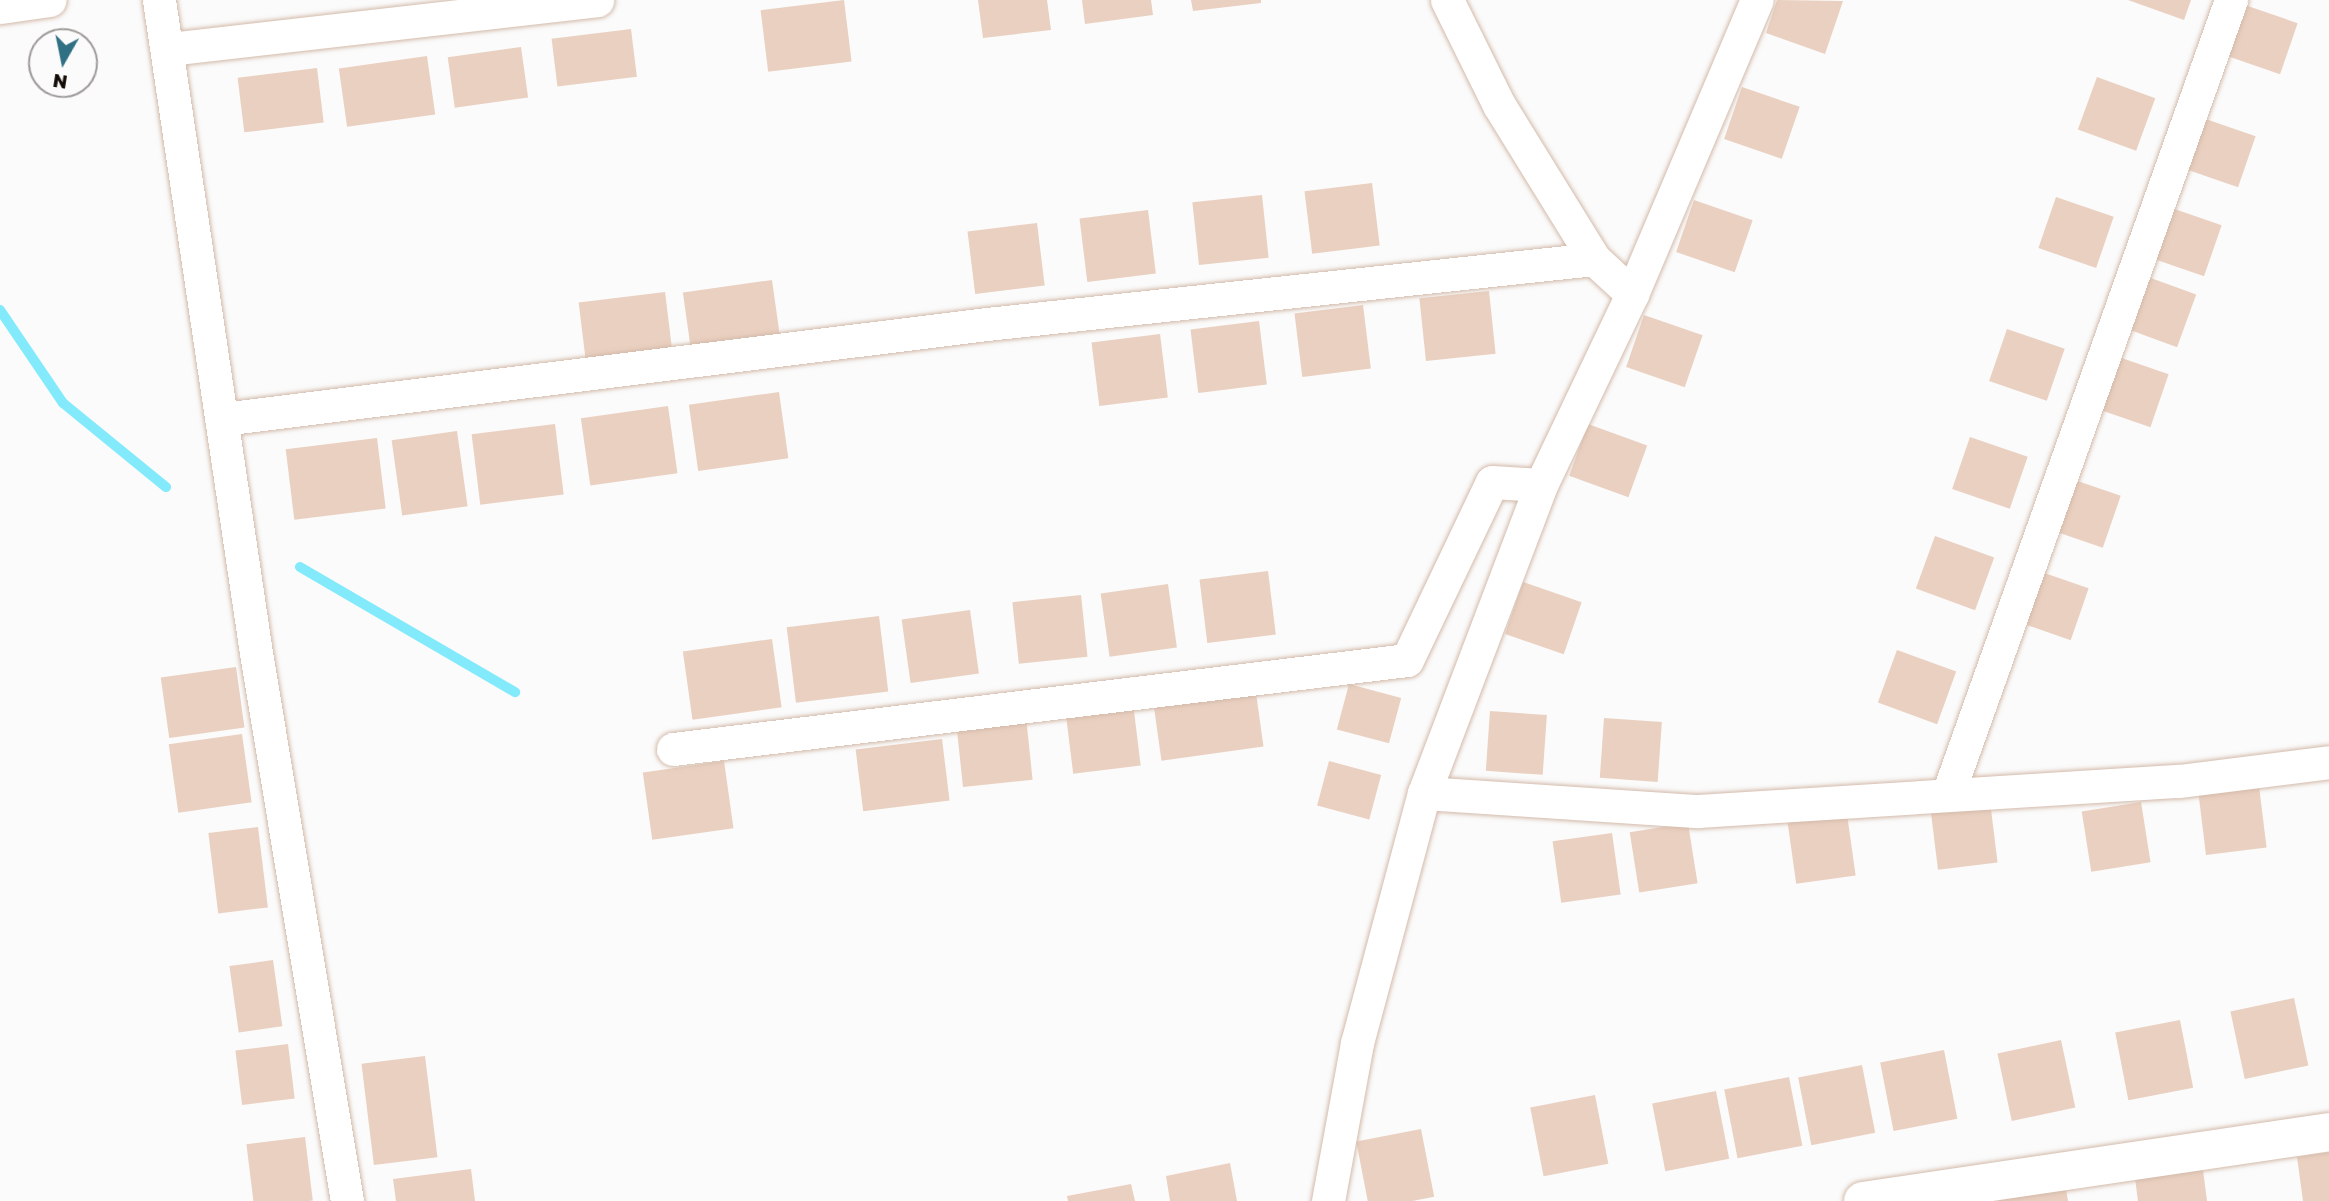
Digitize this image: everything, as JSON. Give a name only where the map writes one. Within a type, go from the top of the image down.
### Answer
[{"type":"street","points":[[0,7],[50,0]]},
{"type":"street","points":[[159,0],[169,49],[222,419],[347,1201]]},
{"type":"street","points":[[169,49],[597,0]]},
{"type":"street","points":[[1447,0],[1499,105],[1594,259],[1632,294]]},
{"type":"street","points":[[1328,1201],[1357,1043],[1424,793],[1541,485],[1632,294],[1757,0]]},
{"type":"street","points":[[1949,791],[2231,0]]},
{"type":"street","points":[[222,419],[974,326],[1594,259]]},
{"type":"street","points":[[673,749],[1407,660],[1492,482],[1541,485]]},
{"type":"street","points":[[1424,793],[1698,811],[1949,791],[2179,781],[2329,762]]},
{"type":"street","points":[[1863,1201],[2329,1132]]},
{"type":"building","points":[[844,0],[852,62],[768,72],[761,10]]},
{"type":"building","points":[[978,0],[1047,0],[1051,30],[983,38]]},
{"type":"building","points":[[1082,0],[1151,0],[1153,15],[1085,24]]},
{"type":"building","points":[[1191,0],[1261,0],[1261,3],[1193,11]]},
{"type":"building","points":[[1777,0],[1843,1],[1825,54],[1766,33]]},
{"type":"building","points":[[2128,0],[2191,0],[2184,20]]},
{"type":"building","points":[[2239,3],[2298,23],[2280,74],[2221,54]]},
{"type":"building","points":[[631,29],[637,77],[557,86],[552,39]]},
{"type":"building","points":[[521,47],[528,98],[455,108],[448,57]]},
{"type":"building","points":[[427,56],[435,114],[347,127],[339,68]]},
{"type":"building","points":[[317,68],[324,123],[244,132],[238,78]]},
{"type":"building","points":[[2097,77],[2155,98],[2136,151],[2078,130]]},
{"type":"building","points":[[1742,87],[1800,107],[1782,159],[1724,139]]},
{"type":"building","points":[[2197,116],[2256,136],[2238,187],[2179,167]]},
{"type":"building","points":[[1372,183],[1380,246],[1312,254],[1305,191]]},
{"type":"building","points":[[1262,195],[1269,258],[1199,265],[1192,202]]},
{"type":"building","points":[[2056,197],[2114,217],[2096,268],[2038,248]]},
{"type":"building","points":[[1694,200],[1753,220],[1735,272],[1676,252]]},
{"type":"building","points":[[2163,205],[2222,225],[2204,276],[2145,256]]},
{"type":"building","points":[[1148,210],[1156,274],[1087,282],[1080,218]]},
{"type":"building","points":[[1037,223],[1045,286],[975,294],[968,232]]},
{"type":"building","points":[[2137,273],[2196,295],[2177,347],[2118,326]]},
{"type":"building","points":[[772,280],[780,340],[691,353],[683,293]]},
{"type":"building","points":[[1489,291],[1496,354],[1426,361],[1419,298]]},
{"type":"building","points":[[665,292],[672,350],[586,360],[579,303]]},
{"type":"building","points":[[1363,305],[1371,369],[1302,377],[1295,313]]},
{"type":"building","points":[[1644,315],[1703,335],[1685,387],[1626,367]]},
{"type":"building","points":[[1259,321],[1267,385],[1198,393],[1191,329]]},
{"type":"building","points":[[2007,329],[2065,349],[2047,401],[1989,381]]},
{"type":"building","points":[[1160,334],[1168,398],[1099,406],[1092,342]]},
{"type":"building","points":[[2110,354],[2169,374],[2150,427],[2092,407]]},
{"type":"building","points":[[779,392],[788,458],[698,471],[689,405]]},
{"type":"building","points":[[668,406],[677,473],[590,486],[581,418]]},
{"type":"building","points":[[555,424],[564,494],[480,505],[472,434]]},
{"type":"building","points":[[1588,424],[1647,446],[1628,497],[1569,476]]},
{"type":"building","points":[[457,431],[468,506],[402,515],[392,440]]},
{"type":"building","points":[[1970,437],[2028,457],[2010,509],[1952,489]]},
{"type":"building","points":[[377,438],[386,508],[294,520],[286,449]]},
{"type":"building","points":[[2063,476],[2121,496],[2103,548],[2045,528]]},
{"type":"building","points":[[1935,536],[1994,558],[1975,610],[1916,589]]},
{"type":"building","points":[[2030,568],[2089,588],[2071,640],[2012,620]]},
{"type":"building","points":[[1268,571],[1276,635],[1207,643],[1200,579]]},
{"type":"building","points":[[1523,582],[1582,602],[1564,654],[1505,634]]},
{"type":"building","points":[[1168,584],[1177,647],[1110,657],[1101,593]]},
{"type":"building","points":[[1081,595],[1087,657],[1019,664],[1012,602]]},
{"type":"building","points":[[970,610],[979,673],[911,683],[902,620]]},
{"type":"building","points":[[879,616],[888,691],[796,703],[787,627]]},
{"type":"building","points":[[772,639],[782,707],[692,720],[683,652]]},
{"type":"building","points":[[1897,650],[1956,672],[1937,724],[1878,703]]},
{"type":"building","points":[[236,667],[244,727],[169,738],[161,678]]},
{"type":"building","points":[[1349,684],[1401,698],[1389,743],[1337,729]]},
{"type":"building","points":[[1255,686],[1263,746],[1161,761],[1153,700]]},
{"type":"building","points":[[1133,703],[1141,766],[1073,774],[1066,711]]},
{"type":"building","points":[[1490,711],[1547,715],[1543,775],[1486,771]]},
{"type":"building","points":[[1026,717],[1033,780],[963,787],[956,724]]},
{"type":"building","points":[[1604,718],[1662,722],[1658,782],[1600,778]]},
{"type":"building","points":[[242,734],[252,802],[178,813],[169,744]]},
{"type":"building","points":[[942,739],[950,801],[863,811],[856,750]]},
{"type":"building","points":[[724,761],[733,828],[652,840],[643,772]]},
{"type":"building","points":[[1329,761],[1381,775],[1369,819],[1317,805]]},
{"type":"building","points":[[2259,786],[2267,848],[2206,855],[2198,793]]},
{"type":"building","points":[[1990,801],[1998,863],[1938,870],[1930,808]]},
{"type":"building","points":[[2141,802],[2151,862],[2091,872],[2082,811]]},
{"type":"building","points":[[1847,814],[1856,875],[1796,884],[1788,822]]},
{"type":"building","points":[[1688,823],[1698,883],[1639,892],[1630,832]]},
{"type":"building","points":[[258,827],[268,907],[218,913],[208,833]]},
{"type":"building","points":[[1612,833],[1621,894],[1561,903],[1553,841]]},
{"type":"building","points":[[273,960],[282,1026],[239,1032],[229,966]]},
{"type":"building","points":[[2294,998],[2308,1065],[2245,1079],[2230,1012]]},
{"type":"building","points":[[2180,1020],[2193,1088],[2128,1100],[2115,1033]]},
{"type":"building","points":[[2061,1040],[2075,1107],[2012,1121],[1997,1054]]},
{"type":"building","points":[[288,1044],[295,1099],[242,1105],[235,1050]]},
{"type":"building","points":[[1944,1050],[1957,1119],[1894,1131],[1880,1062]]},
{"type":"building","points":[[425,1056],[437,1157],[374,1165],[361,1064]]},
{"type":"building","points":[[1862,1065],[1875,1133],[1811,1145],[1798,1077]]},
{"type":"building","points":[[1789,1077],[1802,1146],[1738,1158],[1724,1090]]},
{"type":"building","points":[[1716,1091],[1729,1159],[1665,1171],[1652,1103]]},
{"type":"building","points":[[1595,1095],[1608,1164],[1544,1176],[1530,1108]]},
{"type":"building","points":[[1421,1129],[1434,1197],[1412,1201],[1368,1201],[1356,1142]]},
{"type":"building","points":[[305,1137],[313,1201],[253,1201],[246,1144]]},
{"type":"building","points":[[2329,1152],[2329,1201],[2303,1201],[2297,1157]]},
{"type":"building","points":[[1230,1163],[1237,1201],[1170,1201],[1166,1176]]},
{"type":"building","points":[[471,1169],[475,1201],[396,1201],[393,1179]]},
{"type":"building","points":[[2203,1170],[2207,1201],[2138,1201],[2135,1178]]},
{"type":"building","points":[[1131,1184],[1135,1201],[1068,1201],[1067,1196]]},
{"type":"building","points":[[2066,1189],[2068,1201],[1999,1201],[1998,1198]]},
{"type":"waterway","points":[[0,310],[63,403],[166,487]]},
{"type":"waterway","points":[[300,567],[515,692]]}]
